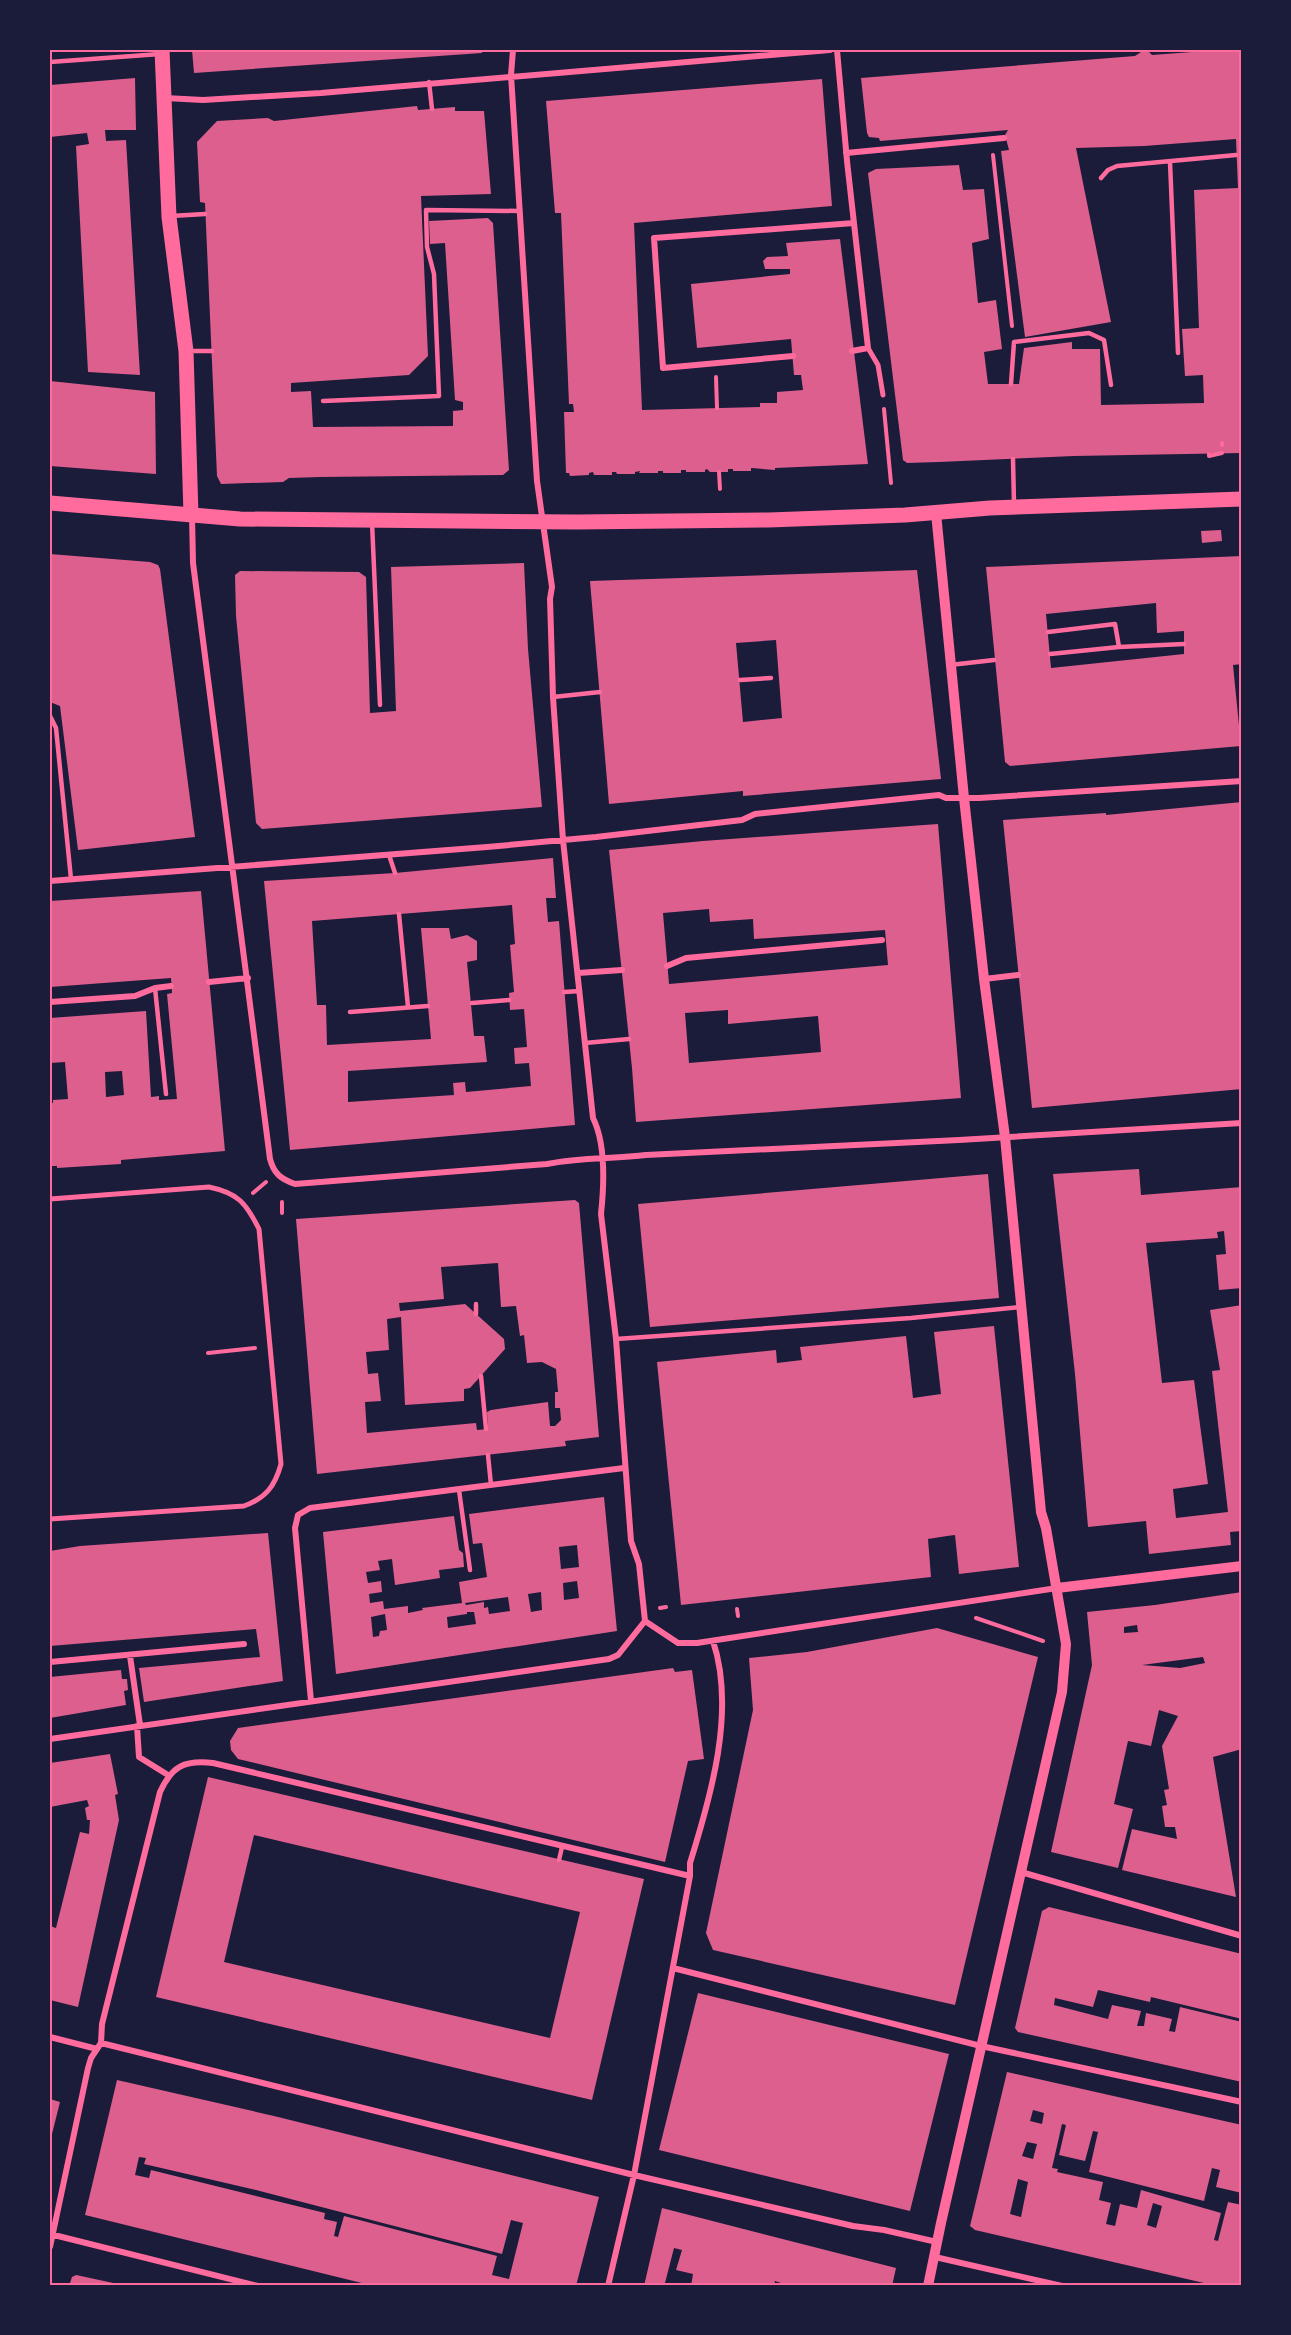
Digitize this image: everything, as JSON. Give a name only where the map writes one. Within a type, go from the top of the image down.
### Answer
[{"type":"main road","points":[[162,52],[168,216],[186,351],[192,515]]},
{"type":"main road","points":[[50,503],[240,519],[543,522],[769,520],[936,513],[1014,507],[1242,499]]},
{"type":"street","points":[[50,1739],[609,1659],[618,1656],[645,1621],[639,1564],[631,1541],[624,1468],[616,1339],[601,1214],[603,1195],[600,1132],[593,1118],[563,840],[553,697],[550,599],[552,587],[537,481],[511,75],[513,50]]},
{"type":"street","points":[[165,98],[203,100],[309,93],[830,50]]},
{"type":"street","points":[[837,50],[868,348],[878,365],[882,395]]},
{"type":"street","points":[[846,153],[1004,138]]},
{"type":"street","points":[[793,356],[663,368],[654,238],[854,223]]},
{"type":"street","points":[[852,351],[868,348]]},
{"type":"street","points":[[928,2286],[1065,1677],[1066,1644],[1046,1528],[1041,1512],[1005,1137],[984,979],[936,513]]},
{"type":"street","points":[[192,515],[193,563],[231,867],[248,978],[270,1159],[276,1174],[295,1184],[539,1165],[573,1159],[601,1160],[646,1155],[1242,1123]]},
{"type":"street","points":[[50,881],[563,840],[742,820],[755,814],[778,811],[939,795],[946,798],[964,798],[1242,781]]},
{"type":"street","points":[[667,966],[686,958],[882,940]]},
{"type":"street","points":[[578,973],[622,970]]},
{"type":"street","points":[[984,979],[1018,975]]},
{"type":"street","points":[[209,982],[248,978]]},
{"type":"street","points":[[50,1002],[135,996],[155,988],[171,986]]},
{"type":"street","points":[[50,1199],[209,1187],[228,1191],[242,1202],[259,1229],[280,1464],[278,1476],[271,1490],[257,1501],[244,1506],[50,1519]]},
{"type":"street","points":[[311,1701],[295,1528],[298,1515],[310,1509],[624,1468]]},
{"type":"street","points":[[645,1621],[678,1643],[713,1641],[1057,1588],[1242,1566]]},
{"type":"street","points":[[608,2286],[634,2175],[690,1876],[690,1863],[711,1782],[722,1722],[723,1697],[718,1654],[713,1641]]},
{"type":"street","points":[[50,1662],[244,1644]]},
{"type":"street","points":[[130,1656],[139,1725],[137,1745],[139,1757],[168,1775]]},
{"type":"street","points":[[50,2247],[88,2068],[99,2046],[106,2007],[160,1792],[168,1775],[176,1769],[193,1762],[213,1763],[690,1876]]},
{"type":"street","points":[[1021,1872],[1242,1936]]},
{"type":"street","points":[[673,1968],[981,2046],[1242,2102]]},
{"type":"street","points":[[50,2037],[99,2046],[853,2226],[884,2230],[937,2242]]},
{"type":"street","points":[[51,2234],[258,2286]]},
{"type":"street","points":[[935,2257],[1062,2286]]},
{"type":"lane","points":[[50,62],[162,52]]},
{"type":"lane","points":[[429,82],[432,109]]},
{"type":"lane","points":[[1101,178],[1108,170],[1117,166],[1236,154]]},
{"type":"lane","points":[[1170,162],[1178,353]]},
{"type":"lane","points":[[323,401],[439,396],[434,274],[427,247],[426,210],[520,211]]},
{"type":"lane","points":[[168,216],[205,214]]},
{"type":"lane","points":[[1011,384],[1014,342],[1089,333],[1104,340],[1111,385]]},
{"type":"lane","points":[[186,351],[212,351]]},
{"type":"lane","points":[[1014,459],[1014,507]]},
{"type":"lane","points":[[372,520],[380,705]]},
{"type":"lane","points":[[1048,632],[1115,624],[1119,647]]},
{"type":"lane","points":[[1050,654],[1119,647],[1184,644]]},
{"type":"lane","points":[[950,665],[994,660]]},
{"type":"lane","points":[[740,680],[771,678]]},
{"type":"lane","points":[[553,697],[600,692]]},
{"type":"lane","points":[[50,716],[56,728],[71,879]]},
{"type":"lane","points":[[389,855],[395,873]]},
{"type":"lane","points":[[399,914],[408,1008]]},
{"type":"lane","points":[[155,988],[166,1094]]},
{"type":"lane","points":[[564,992],[580,991]]},
{"type":"lane","points":[[472,1004],[509,1000]]},
{"type":"lane","points":[[350,1012],[428,1006]]},
{"type":"lane","points":[[585,1043],[629,1039]]},
{"type":"lane","points":[[476,1304],[476,1314]]},
{"type":"lane","points":[[616,1339],[911,1318],[1020,1306]]},
{"type":"lane","points":[[481,1376],[486,1429]]},
{"type":"lane","points":[[488,1455],[490,1485]]},
{"type":"lane","points":[[459,1490],[470,1570]]},
{"type":"lane","points":[[559,1860],[562,1847]]},
{"type":"path","points":[[991,140],[1014,342]]},
{"type":"path","points":[[716,364],[717,408]]},
{"type":"path","points":[[884,409],[891,483]]},
{"type":"path","points":[[1209,454],[1209,456],[1222,453]]},
{"type":"path","points":[[719,472],[720,489]]},
{"type":"path","points":[[242,1202],[276,1174]]},
{"type":"path","points":[[282,1202],[282,1213]]},
{"type":"path","points":[[208,1353],[220,1352]]},
{"type":"path","points":[[965,1603],[968,1615],[1043,1641]]},
{"type":"path","points":[[660,1608],[666,1607]]},
{"type":"path","points":[[737,1608],[738,1616]]},
{"type":"building","points":[[192,50],[482,50],[482,53],[194,73]]},
{"type":"building","points":[[1242,50],[1242,453],[1074,456],[907,463],[903,460],[868,173],[876,169],[959,165],[963,190],[984,189],[989,239],[972,243],[978,303],[996,300],[1002,349],[984,352],[988,384],[1019,384],[1024,348],[1072,342],[1072,349],[1100,349],[1101,405],[1204,403],[1203,375],[1185,376],[1182,329],[1199,328],[1194,190],[1238,188],[1236,139],[1144,146],[1076,148],[1111,322],[1025,337],[1001,151],[1009,150],[1005,135],[1008,130],[880,141],[879,138],[869,137],[867,133],[861,78],[1135,56],[1148,51],[1152,55]]},
{"type":"building","points":[[135,78],[136,130],[105,130],[106,141],[126,140],[140,375],[88,372],[76,146],[89,144],[87,133],[50,137],[50,85]]},
{"type":"building","points":[[822,79],[832,206],[634,223],[642,410],[760,407],[760,403],[777,403],[777,392],[803,390],[801,375],[794,375],[791,339],[697,348],[691,284],[790,274],[790,269],[765,269],[763,261],[767,257],[788,256],[786,243],[840,239],[868,464],[775,468],[775,470],[751,468],[751,471],[728,469],[728,472],[710,472],[707,469],[705,472],[681,470],[681,473],[658,471],[658,473],[639,473],[640,471],[635,474],[612,472],[612,475],[594,475],[593,472],[589,475],[570,476],[566,473],[564,412],[574,412],[573,404],[569,404],[561,213],[555,213],[546,101]]},
{"type":"building","points":[[417,106],[418,110],[455,107],[455,111],[484,111],[491,194],[421,196],[428,356],[409,375],[291,383],[291,392],[311,391],[313,427],[453,426],[453,411],[463,410],[463,402],[455,400],[445,243],[430,244],[429,221],[488,218],[493,223],[509,470],[503,475],[320,477],[289,478],[283,482],[221,484],[217,476],[205,203],[200,202],[197,142],[217,121],[268,118],[274,121]]},
{"type":"building","points":[[50,381],[155,392],[156,474],[50,466]]},
{"type":"building","points":[[1221,530],[1222,541],[1202,543],[1201,531]]},
{"type":"building","points":[[50,554],[150,562],[158,565],[195,837],[78,850],[60,706],[50,702]]},
{"type":"building","points":[[1242,556],[1242,664],[1233,665],[1241,746],[1010,766],[1005,762],[986,567]],"holes":[[[1156,603],[1157,633],[1184,631],[1184,654],[1051,668],[1046,614]]]},
{"type":"building","points":[[524,563],[528,649],[542,807],[262,829],[256,823],[236,616],[235,575],[240,571],[359,572],[366,577],[370,713],[396,711],[391,567]]},
{"type":"building","points":[[917,570],[941,779],[743,796],[743,791],[609,804],[590,581]],"holes":[[[776,640],[782,718],[743,722],[736,643]]]},
{"type":"building","points":[[1242,802],[1242,1089],[1032,1108],[1003,820],[1106,813],[1106,815]]},
{"type":"building","points":[[938,824],[961,1098],[636,1122],[609,850]],"holes":[[[709,909],[710,922],[753,919],[754,939],[885,930],[888,965],[669,984],[663,913]],[[728,1010],[728,1024],[818,1016],[821,1052],[689,1063],[685,1013]]]},
{"type":"building","points":[[553,858],[556,898],[546,898],[548,922],[559,921],[575,1125],[290,1150],[264,881],[395,873]],"holes":[[[512,905],[515,944],[510,945],[514,992],[509,993],[510,1010],[524,1009],[527,1047],[514,1048],[515,1064],[529,1063],[531,1086],[466,1092],[465,1082],[453,1083],[454,1095],[348,1102],[348,1071],[487,1062],[484,1036],[474,1036],[467,962],[477,960],[477,941],[467,935],[451,939],[449,928],[421,928],[431,1039],[327,1045],[326,1005],[317,1005],[312,921]]]},
{"type":"building","points":[[201,891],[225,1151],[121,1160],[121,1164],[57,1168],[57,1166],[50,1166],[50,1103],[53,1103],[53,1100],[68,1099],[65,1062],[50,1063],[50,1018],[146,1011],[151,1097],[159,1096],[159,1100],[177,1099],[167,994],[172,993],[171,978],[50,987],[50,901]],"holes":[[[122,1071],[124,1095],[106,1097],[105,1072]]]},
{"type":"building","points":[[1139,1169],[1141,1195],[1242,1187],[1242,1288],[1219,1290],[1216,1255],[1226,1254],[1224,1231],[1217,1232],[1218,1238],[1146,1243],[1162,1383],[1194,1380],[1208,1484],[1173,1489],[1176,1518],[1228,1512],[1212,1371],[1220,1370],[1210,1310],[1242,1305],[1242,1531],[1230,1532],[1231,1545],[1149,1554],[1146,1521],[1088,1527],[1075,1374],[1053,1174]]},
{"type":"building","points":[[988,1174],[999,1298],[650,1327],[638,1204]]},
{"type":"building","points":[[575,1200],[579,1203],[599,1437],[565,1441],[566,1446],[317,1474],[296,1219]],"holes":[[[498,1263],[501,1307],[516,1306],[520,1336],[524,1335],[527,1363],[542,1362],[556,1369],[558,1392],[555,1392],[555,1408],[560,1408],[561,1420],[555,1426],[550,1426],[548,1402],[491,1410],[487,1412],[488,1429],[477,1430],[476,1423],[367,1433],[365,1402],[381,1401],[378,1373],[368,1374],[366,1352],[389,1350],[387,1319],[401,1317],[405,1405],[464,1401],[464,1389],[470,1388],[505,1349],[504,1339],[465,1304],[400,1311],[399,1303],[444,1299],[441,1267]]]},
{"type":"building","points":[[994,1326],[1019,1567],[959,1574],[955,1535],[928,1539],[931,1577],[681,1605],[657,1362],[776,1350],[777,1363],[802,1360],[800,1347],[906,1336],[913,1398],[941,1394],[934,1332]]},
{"type":"building","points":[[604,1497],[617,1631],[336,1674],[323,1532],[454,1516],[464,1567],[439,1570],[440,1578],[395,1585],[392,1559],[378,1561],[380,1570],[366,1572],[368,1583],[381,1581],[382,1592],[369,1594],[370,1603],[383,1601],[384,1609],[408,1606],[408,1613],[423,1610],[422,1608],[462,1603],[459,1582],[487,1577],[482,1543],[473,1544],[469,1514]],"holes":[[[577,1545],[579,1567],[561,1569],[559,1547]],[[577,1581],[579,1598],[564,1600],[563,1583]],[[541,1592],[542,1610],[531,1612],[528,1594]],[[508,1597],[510,1611],[489,1614],[488,1607],[484,1608],[484,1602],[466,1605],[465,1603]],[[474,1612],[476,1624],[448,1628],[447,1617]],[[385,1614],[387,1630],[380,1631],[379,1636],[373,1637],[371,1617]]]},
{"type":"building","points":[[268,1533],[283,1681],[144,1702],[139,1668],[260,1657],[256,1629],[50,1646],[50,1551],[80,1546]]},
{"type":"building","points":[[1242,1592],[1242,1749],[1213,1757],[1236,1897],[1122,1870],[1132,1829],[1177,1839],[1175,1827],[1165,1827],[1162,1806],[1167,1805],[1164,1790],[1169,1789],[1162,1746],[1178,1716],[1159,1710],[1151,1746],[1128,1741],[1114,1804],[1133,1809],[1118,1868],[1051,1852],[1092,1665],[1087,1612]],"holes":[[[1137,1625],[1138,1632],[1124,1633],[1124,1627]],[[1203,1657],[1205,1663],[1180,1668],[1142,1665]]]},
{"type":"building","points":[[937,1628],[1038,1657],[955,2005],[713,1950],[706,1933],[753,1710],[749,1658],[807,1652]]},
{"type":"building","points":[[673,1668],[675,1672],[692,1670],[704,1759],[688,1761],[665,1862],[238,1759],[231,1750],[230,1741],[238,1728]]},
{"type":"building","points":[[121,1670],[122,1679],[127,1679],[128,1690],[124,1691],[126,1705],[50,1718],[50,1677]]},
{"type":"building","points":[[110,1754],[118,1794],[115,1795],[119,1820],[78,2007],[50,2000],[50,1926],[56,1928],[80,1832],[89,1834],[90,1820],[87,1820],[85,1808],[89,1806],[87,1800],[50,1807],[50,1763]]},
{"type":"building","points":[[208,1777],[644,1879],[592,2100],[156,1997]],"holes":[[[254,1835],[580,1912],[550,2038],[224,1962]]]},
{"type":"building","points":[[1049,1907],[1242,1954],[1242,2019],[1151,1997],[1150,2002],[1098,1990],[1093,2007],[1055,1998],[1054,2005],[1108,2019],[1112,2005],[1141,2011],[1137,2026],[1144,2026],[1146,2013],[1172,2019],[1169,2031],[1175,2032],[1180,2007],[1242,2022],[1239,2052],[1242,2052],[1242,2082],[1018,2032],[1015,2028],[1042,1911]]},
{"type":"building","points":[[698,1993],[949,2054],[910,2211],[659,2150]]},
{"type":"building","points":[[1007,2072],[1242,2125],[1242,2193],[1216,2187],[1220,2170],[1212,2168],[1204,2201],[1089,2172],[1098,2132],[1093,2131],[1085,2161],[1059,2155],[1066,2125],[1062,2124],[1052,2168],[1058,2169],[1057,2172],[1103,2182],[1099,2200],[1111,2203],[1106,2224],[1115,2226],[1120,2204],[1137,2208],[1141,2190],[1221,2213],[1214,2240],[1218,2241],[1228,2202],[1242,2205],[1242,2286],[1217,2286],[975,2230],[970,2226]],"holes":[[[1033,2110],[1044,2113],[1042,2124],[1030,2121]],[[1027,2142],[1037,2144],[1033,2159],[1022,2156]],[[1018,2179],[1028,2182],[1021,2217],[1010,2214]],[[1153,2203],[1162,2206],[1156,2228],[1147,2225]]]},
{"type":"building","points":[[117,2080],[274,2116],[599,2197],[576,2286],[374,2286],[85,2215]],"holes":[[[139,2157],[146,2158],[144,2164],[256,2190],[502,2254],[511,2220],[523,2223],[509,2279],[492,2275],[497,2256],[344,2216],[338,2237],[334,2236],[337,2222],[324,2219],[325,2213],[151,2170],[149,2178],[135,2175]]]},
{"type":"building","points":[[50,2099],[60,2102],[50,2142]]},
{"type":"building","points":[[662,2208],[896,2268],[892,2286],[784,2286],[775,2281],[774,2286],[691,2286],[693,2274],[676,2270],[682,2250],[674,2248],[665,2283],[673,2286],[644,2286]]},
{"type":"building","points":[[76,2275],[129,2286],[69,2286],[72,2277]]}]
